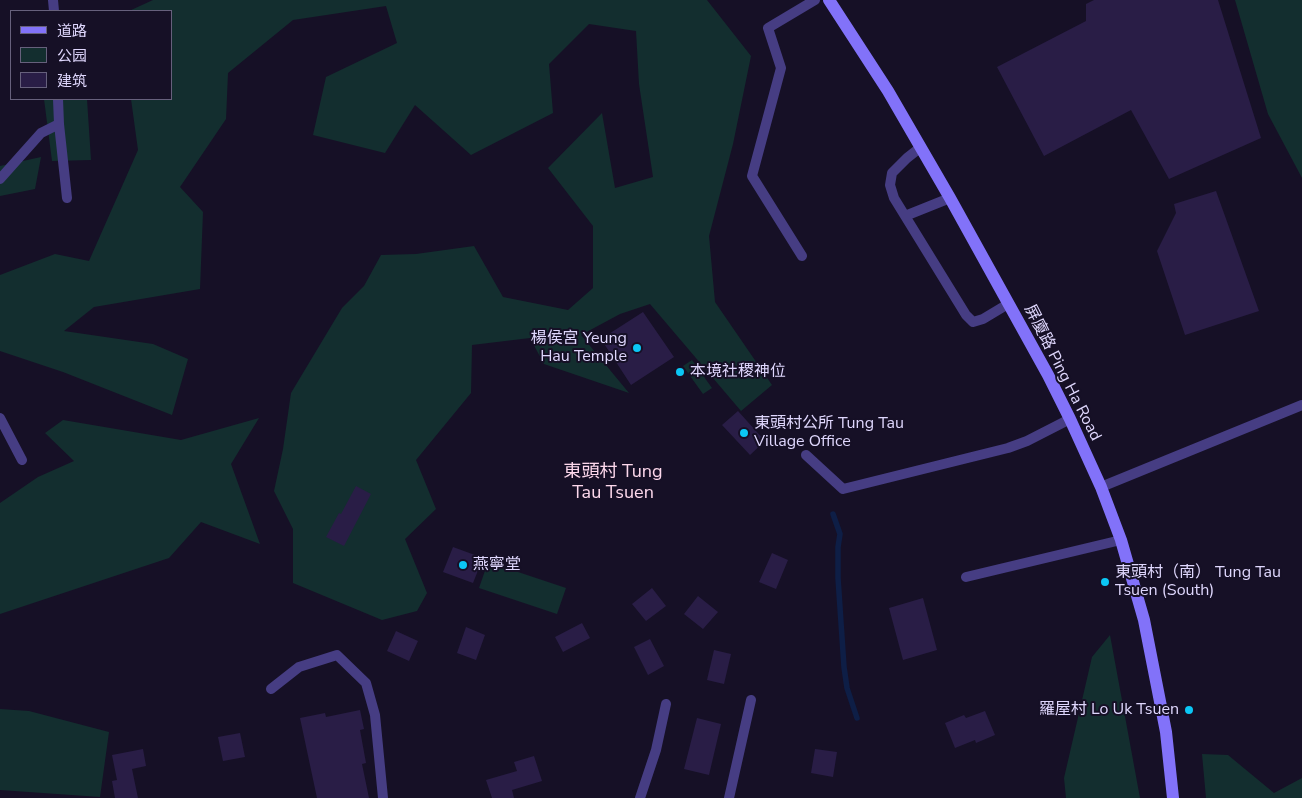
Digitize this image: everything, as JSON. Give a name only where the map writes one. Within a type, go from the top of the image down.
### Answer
[{"type":"street","name":"屏廈路 Ping Ha Road","points":[[829,0],[879,76],[950,198],[1070,419],[1101,487],[1135,585],[1154,666],[1166,732],[1173,798]]},
{"type":"lane","points":[[802,256],[752,176],[781,68],[768,28],[814,0]]},
{"type":"lane","points":[[58,100],[68,198]]},
{"type":"lane","points":[[0,179],[41,133],[59,124]]},
{"type":"lane","points":[[921,147],[892,174],[890,185],[894,198],[966,315],[973,322],[983,319],[1008,304]]},
{"type":"lane","points":[[905,216],[950,198]]},
{"type":"lane","points":[[1101,487],[1302,405]]},
{"type":"lane","points":[[0,418],[22,460]]},
{"type":"lane","points":[[806,455],[843,489],[1008,448],[1070,419]]},
{"type":"lane","points":[[966,576],[1120,540]]},
{"type":"lane","points":[[271,689],[298,667],[337,655],[366,683],[375,715],[383,798]]},
{"type":"lane","points":[[728,798],[751,700]]},
{"type":"lane","points":[[640,798],[656,750],[666,704]]},
{"type":"green space","points":[[153,0],[707,0],[751,56],[733,144],[709,236],[715,302],[772,385],[741,411],[650,304],[620,314],[581,335],[629,393],[544,364],[530,338],[472,345],[471,393],[416,460],[436,509],[405,539],[427,593],[417,611],[382,620],[293,583],[293,529],[274,491],[283,449],[291,393],[342,308],[364,286],[381,255],[416,254],[474,246],[503,297],[568,310],[593,288],[593,226],[548,168],[602,113],[615,188],[653,177],[639,84],[636,31],[589,24],[549,64],[553,113],[471,155],[415,105],[385,153],[313,135],[326,77],[397,43],[386,6],[293,20],[228,73],[226,119],[180,187],[203,212],[200,289],[94,307],[64,331],[153,344],[188,359],[172,415],[63,372],[0,351],[0,275],[55,254],[89,261],[138,150],[131,100],[172,100],[172,10],[131,10]]},
{"type":"green space","points":[[1235,0],[1302,0],[1302,178],[1268,114]]},
{"type":"green space","points":[[44,100],[87,100],[91,160],[52,161]]},
{"type":"green space","points":[[41,157],[35,189],[0,196],[0,166]]},
{"type":"green space","points":[[692,360],[712,388],[703,394],[683,366]]},
{"type":"green space","points":[[259,418],[231,464],[260,544],[201,522],[169,558],[0,614],[0,503],[38,477],[74,461],[45,433],[63,420],[181,440]]},
{"type":"green space","points":[[488,562],[566,588],[557,614],[479,588]]},
{"type":"green space","points":[[1110,635],[1140,798],[1066,798],[1064,778],[1092,657]]},
{"type":"green space","points":[[0,709],[29,711],[109,732],[100,797],[0,790]]},
{"type":"green space","points":[[1202,754],[1228,755],[1274,793],[1302,778],[1302,798],[1206,798]]},
{"type":"building","points":[[1094,0],[1218,0],[1261,138],[1169,179],[1131,110],[1044,156],[997,67],[1086,21],[1086,4]]},
{"type":"building","points":[[1216,191],[1259,311],[1185,335],[1157,251],[1176,213],[1174,204]]},
{"type":"building","name":"楊侯宮 Yeung Hau Temple","points":[[643,312],[674,357],[631,385],[601,339]]},
{"type":"building","name":"東頭村公所 Tung Tau Village Office","points":[[738,411],[765,441],[750,455],[722,425]]},
{"type":"building","points":[[356,486],[371,494],[344,546],[326,537]]},
{"type":"building","name":"燕寧堂","points":[[453,547],[483,558],[473,583],[443,572]]},
{"type":"building","points":[[772,553],[788,560],[776,589],[759,582]]},
{"type":"building","points":[[652,588],[666,606],[646,621],[632,604]]},
{"type":"building","points":[[698,596],[718,612],[703,629],[684,614]]},
{"type":"building","points":[[923,598],[937,650],[903,660],[889,608]]},
{"type":"building","points":[[582,623],[590,638],[563,652],[555,637]]},
{"type":"building","points":[[466,627],[485,635],[476,660],[457,653]]},
{"type":"building","points":[[396,631],[418,641],[409,661],[387,651]]},
{"type":"building","points":[[650,639],[664,666],[648,675],[634,647]]},
{"type":"building","points":[[714,650],[731,654],[724,684],[707,680]]},
{"type":"building","points":[[360,710],[364,729],[360,730],[366,763],[362,764],[369,798],[317,798],[300,718],[325,713],[326,717]]},
{"type":"building","points":[[985,711],[995,735],[976,743],[975,740],[955,748],[945,723],[964,715],[966,718]]},
{"type":"building","points":[[697,718],[721,724],[709,775],[684,769]]},
{"type":"building","points":[[240,733],[245,757],[223,761],[218,737]]},
{"type":"building","points":[[143,749],[146,766],[132,769],[138,798],[115,798],[112,781],[117,780],[112,755]]},
{"type":"building","points":[[815,749],[837,752],[833,777],[811,773]]},
{"type":"building","points":[[534,756],[542,781],[512,790],[514,798],[492,798],[486,780],[517,771],[514,762]]},
{"type":"waterway","points":[[833,514],[840,534],[838,578],[844,667],[847,688],[857,718]]},
{"type":"place","name":"楊侯宮 Yeung Hau Temple","points":[[637,348]]},
{"type":"place","name":"本境社稷神位","points":[[680,372]]},
{"type":"place","name":"東頭村公所 Tung Tau Village Office","points":[[744,433]]},
{"type":"place","name":"燕寧堂","points":[[463,565]]},
{"type":"place","name":"東頭村（南） Tung Tau Tsuen (South)","points":[[1105,582]]},
{"type":"place","name":"羅屋村 Lo Uk Tsuen","points":[[1189,710]]},
{"type":"district","name":"東頭村 Tung Tau Tsuen","points":[[613,483]]}]
